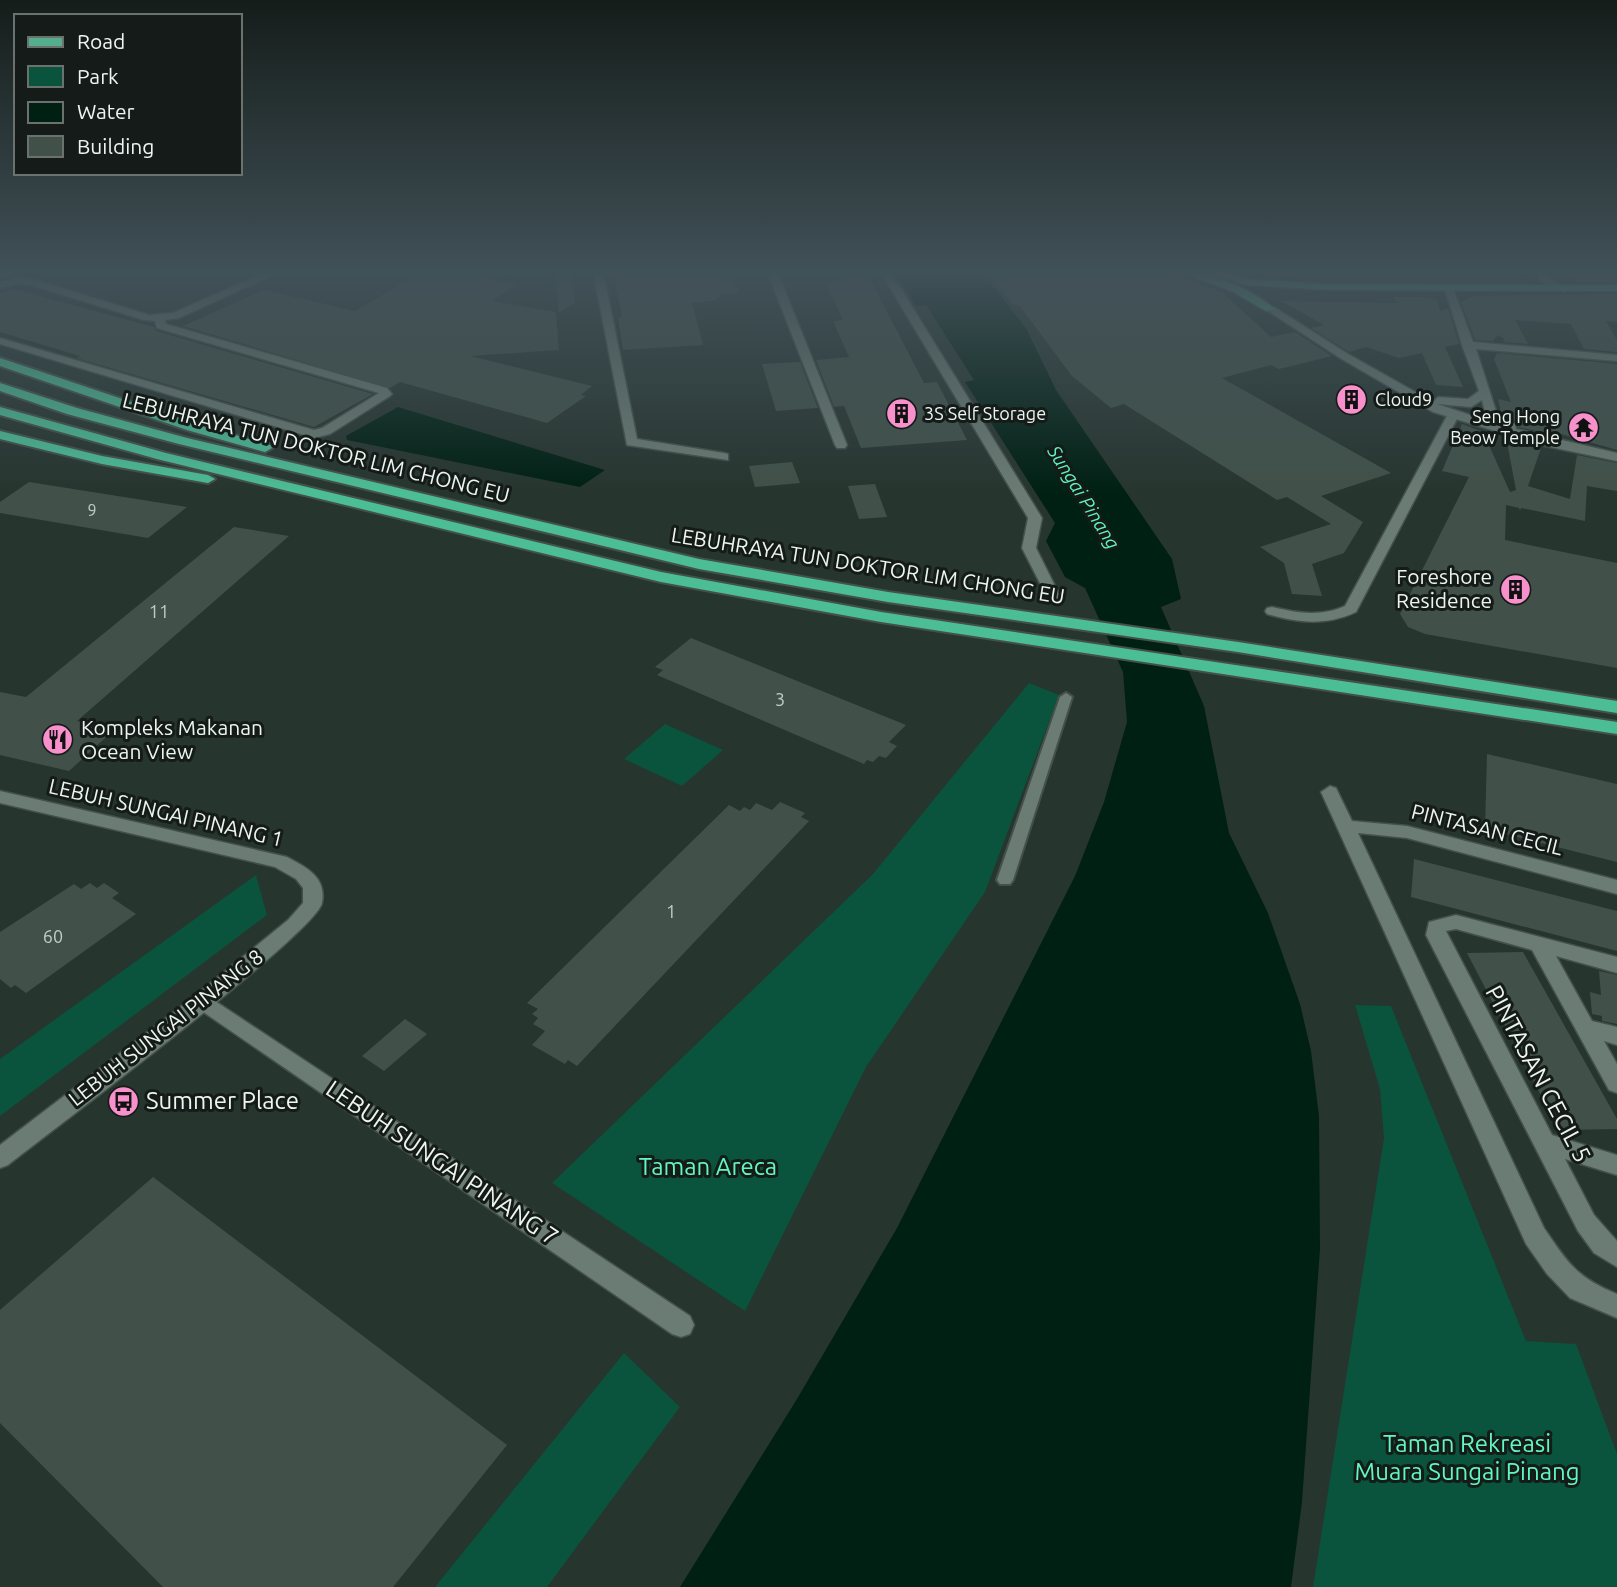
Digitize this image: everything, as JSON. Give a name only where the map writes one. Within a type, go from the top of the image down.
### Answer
[{"type":"highway","points":[[0,362],[192,427],[333,467],[382,488]]},
{"type":"highway","name":"LEBUHRAYA TUN DOKTOR LIM CHONG EU","points":[[0,387],[72,411],[184,441],[699,564],[888,597],[1238,647],[1617,707]]},
{"type":"highway","name":"LEBUHRAYA TUN DOKTOR LIM CHONG EU","points":[[0,411],[162,456],[661,577],[881,617],[1617,728]]},
{"type":"highway","points":[[0,435],[149,470],[362,504]]},
{"type":"street","points":[[14,345],[314,434],[326,431],[386,394],[383,390],[227,345]]},
{"type":"street","points":[[612,345],[631,442],[724,457]]},
{"type":"street","points":[[801,345],[841,445]]},
{"type":"street","points":[[930,345],[1035,518],[1029,548],[1053,596]]},
{"type":"street","points":[[1328,345],[1453,415],[1564,446],[1617,457]]},
{"type":"street","points":[[1467,345],[1486,392],[1492,416],[1502,423],[1564,446]]},
{"type":"street","points":[[1468,345],[1617,358]]},
{"type":"street","points":[[1412,394],[1446,403],[1464,404],[1476,401],[1486,392]]},
{"type":"street","points":[[1272,611],[1293,618],[1317,619],[1340,615],[1351,609],[1453,415]]},
{"type":"street","points":[[1005,880],[1066,696]]},
{"type":"street","points":[[1330,792],[1535,1237],[1556,1266],[1579,1290],[1617,1306]]},
{"type":"street","name":"LEBUH SUNGAI PINANG 1","points":[[0,797],[280,862],[303,874],[313,887]]},
{"type":"street","name":"PINTASAN CECIL","points":[[1345,826],[1407,832],[1617,887]]},
{"type":"street","name":"LEBUH SUNGAI PINANG 8","points":[[0,1158],[203,1001],[295,925],[312,905],[313,887]]},
{"type":"street","name":"PINTASAN CECIL 5","points":[[1539,944],[1456,922],[1436,927],[1436,935],[1586,1223],[1602,1245],[1617,1256]]},
{"type":"street","points":[[1539,944],[1617,965]]},
{"type":"street","points":[[1539,944],[1617,1084]]},
{"type":"street","name":"LEBUH SUNGAI PINANG 7","points":[[203,1001],[681,1325]]},
{"type":"street","points":[[1585,1027],[1617,1036]]},
{"type":"street","points":[[1545,1143],[1617,1166]]},
{"type":"green space","name":"Taman Areca","points":[[1029,683],[1059,695],[985,892],[866,1067],[745,1311],[552,1183],[873,874]]},
{"type":"green space","points":[[665,724],[723,750],[682,786],[624,759]]},
{"type":"green space","points":[[256,875],[267,915],[0,1116],[0,1059]]},
{"type":"green space","name":"Taman Rekreasi Muara Sungai Pinang","points":[[1355,1005],[1391,1006],[1526,1341],[1576,1344],[1617,1454],[1617,1587],[1313,1587],[1384,1138],[1380,1089]]},
{"type":"green space","points":[[624,1353],[680,1407],[547,1587],[435,1587]]},
{"type":"water","name":"Sungai Pinang","points":[[952,345],[1034,345],[1056,390],[1172,559],[1181,599],[1161,607],[1204,706],[1229,833],[1268,913],[1300,1004],[1311,1051],[1319,1116],[1320,1249],[1302,1502],[1291,1587],[680,1587],[797,1399],[897,1228],[1075,876],[1104,802],[1127,722],[1123,672],[1085,588],[1065,577],[1046,541],[1055,523],[965,382],[974,380]]},
{"type":"water","points":[[398,407],[605,470],[580,487],[347,440],[346,436]]},
{"type":"building","points":[[44,345],[204,345],[373,394],[314,427],[76,358],[80,356]]},
{"type":"building","points":[[247,345],[559,345],[559,350],[470,356],[592,386],[581,395],[586,396],[547,423],[400,382],[390,388]]},
{"type":"building","points":[[622,345],[702,345],[623,350]]},
{"type":"building","name":"3S Self Storage","points":[[844,345],[904,345],[924,383],[937,382],[967,440],[861,448],[844,406],[834,407],[816,360],[849,357]]},
{"type":"building","points":[[1049,345],[1315,345],[1332,356],[1279,369],[1271,365],[1222,378],[1391,473],[1321,496],[1363,522],[1344,553],[1312,564],[1322,596],[1292,594],[1284,563],[1260,547],[1331,524],[1287,497],[1277,500],[1124,404],[1111,408],[1072,376]]},
{"type":"building","points":[[1338,345],[1454,345],[1445,347],[1463,387],[1436,385],[1422,353],[1399,358],[1366,347],[1349,352]]},
{"type":"building","points":[[1582,345],[1617,345],[1617,352],[1584,349]]},
{"type":"building","points":[[1497,353],[1617,364],[1617,450],[1547,430],[1546,433],[1518,427],[1516,422],[1501,413],[1498,399],[1511,402],[1494,359]]},
{"type":"building","points":[[800,362],[818,408],[776,411],[762,364]]},
{"type":"building","name":"Foreshore Residence","points":[[1462,424],[1483,432],[1510,492],[1516,490],[1506,437],[1541,448],[1528,486],[1570,499],[1577,455],[1617,463],[1617,491],[1587,486],[1585,521],[1521,508],[1520,511],[1519,508],[1506,505],[1505,540],[1617,563],[1617,668],[1425,634],[1408,627],[1400,614],[1469,477],[1442,471]]},
{"type":"building","points":[[792,462],[800,483],[755,487],[749,466]]},
{"type":"building","points":[[29,482],[187,507],[148,538],[0,513],[0,502]]},
{"type":"building","points":[[875,484],[887,517],[859,519],[848,486]]},
{"type":"building","points":[[234,527],[289,536],[77,721],[115,729],[69,771],[0,755],[0,692],[26,697]]},
{"type":"building","points":[[691,638],[906,725],[889,742],[897,746],[886,758],[879,756],[873,762],[867,760],[864,764],[657,675],[663,670],[655,667]]},
{"type":"building","points":[[1487,754],[1617,784],[1617,862],[1485,829]]},
{"type":"building","points":[[780,802],[805,813],[801,817],[809,821],[577,1066],[568,1060],[565,1064],[532,1045],[545,1031],[533,1024],[538,1018],[532,1014],[538,1009],[527,1003],[729,805],[740,811],[744,807],[750,810],[756,803],[772,810]]},
{"type":"building","points":[[1414,859],[1617,911],[1617,951],[1411,897]]},
{"type":"building","points":[[90,883],[97,888],[104,883],[119,893],[112,898],[136,914],[26,993],[15,985],[11,988],[0,979],[0,932],[74,884],[81,889]]},
{"type":"building","points":[[1523,952],[1617,1119],[1617,1129],[1559,1130],[1467,953]]},
{"type":"building","points":[[1599,971],[1617,975],[1617,1024],[1602,1021],[1602,1016],[1592,1014],[1590,992],[1601,995]]},
{"type":"building","points":[[405,1019],[427,1034],[384,1071],[362,1056]]},
{"type":"building","points":[[153,1177],[507,1445],[393,1587],[163,1587],[0,1423],[0,1310]]},
{"type":"place","name":"Cloud9","points":[[1352,400]]},
{"type":"place","name":"3S Self Storage","points":[[901,414]]},
{"type":"place","name":"Seng Hong Beow Temple","points":[[1583,427]]},
{"type":"place","name":"Foreshore Residence","points":[[1515,589]]},
{"type":"place","name":"Kompleks Makanan Ocean View","points":[[58,740]]},
{"type":"place","name":"Summer Place","points":[[123,1101]]}]
